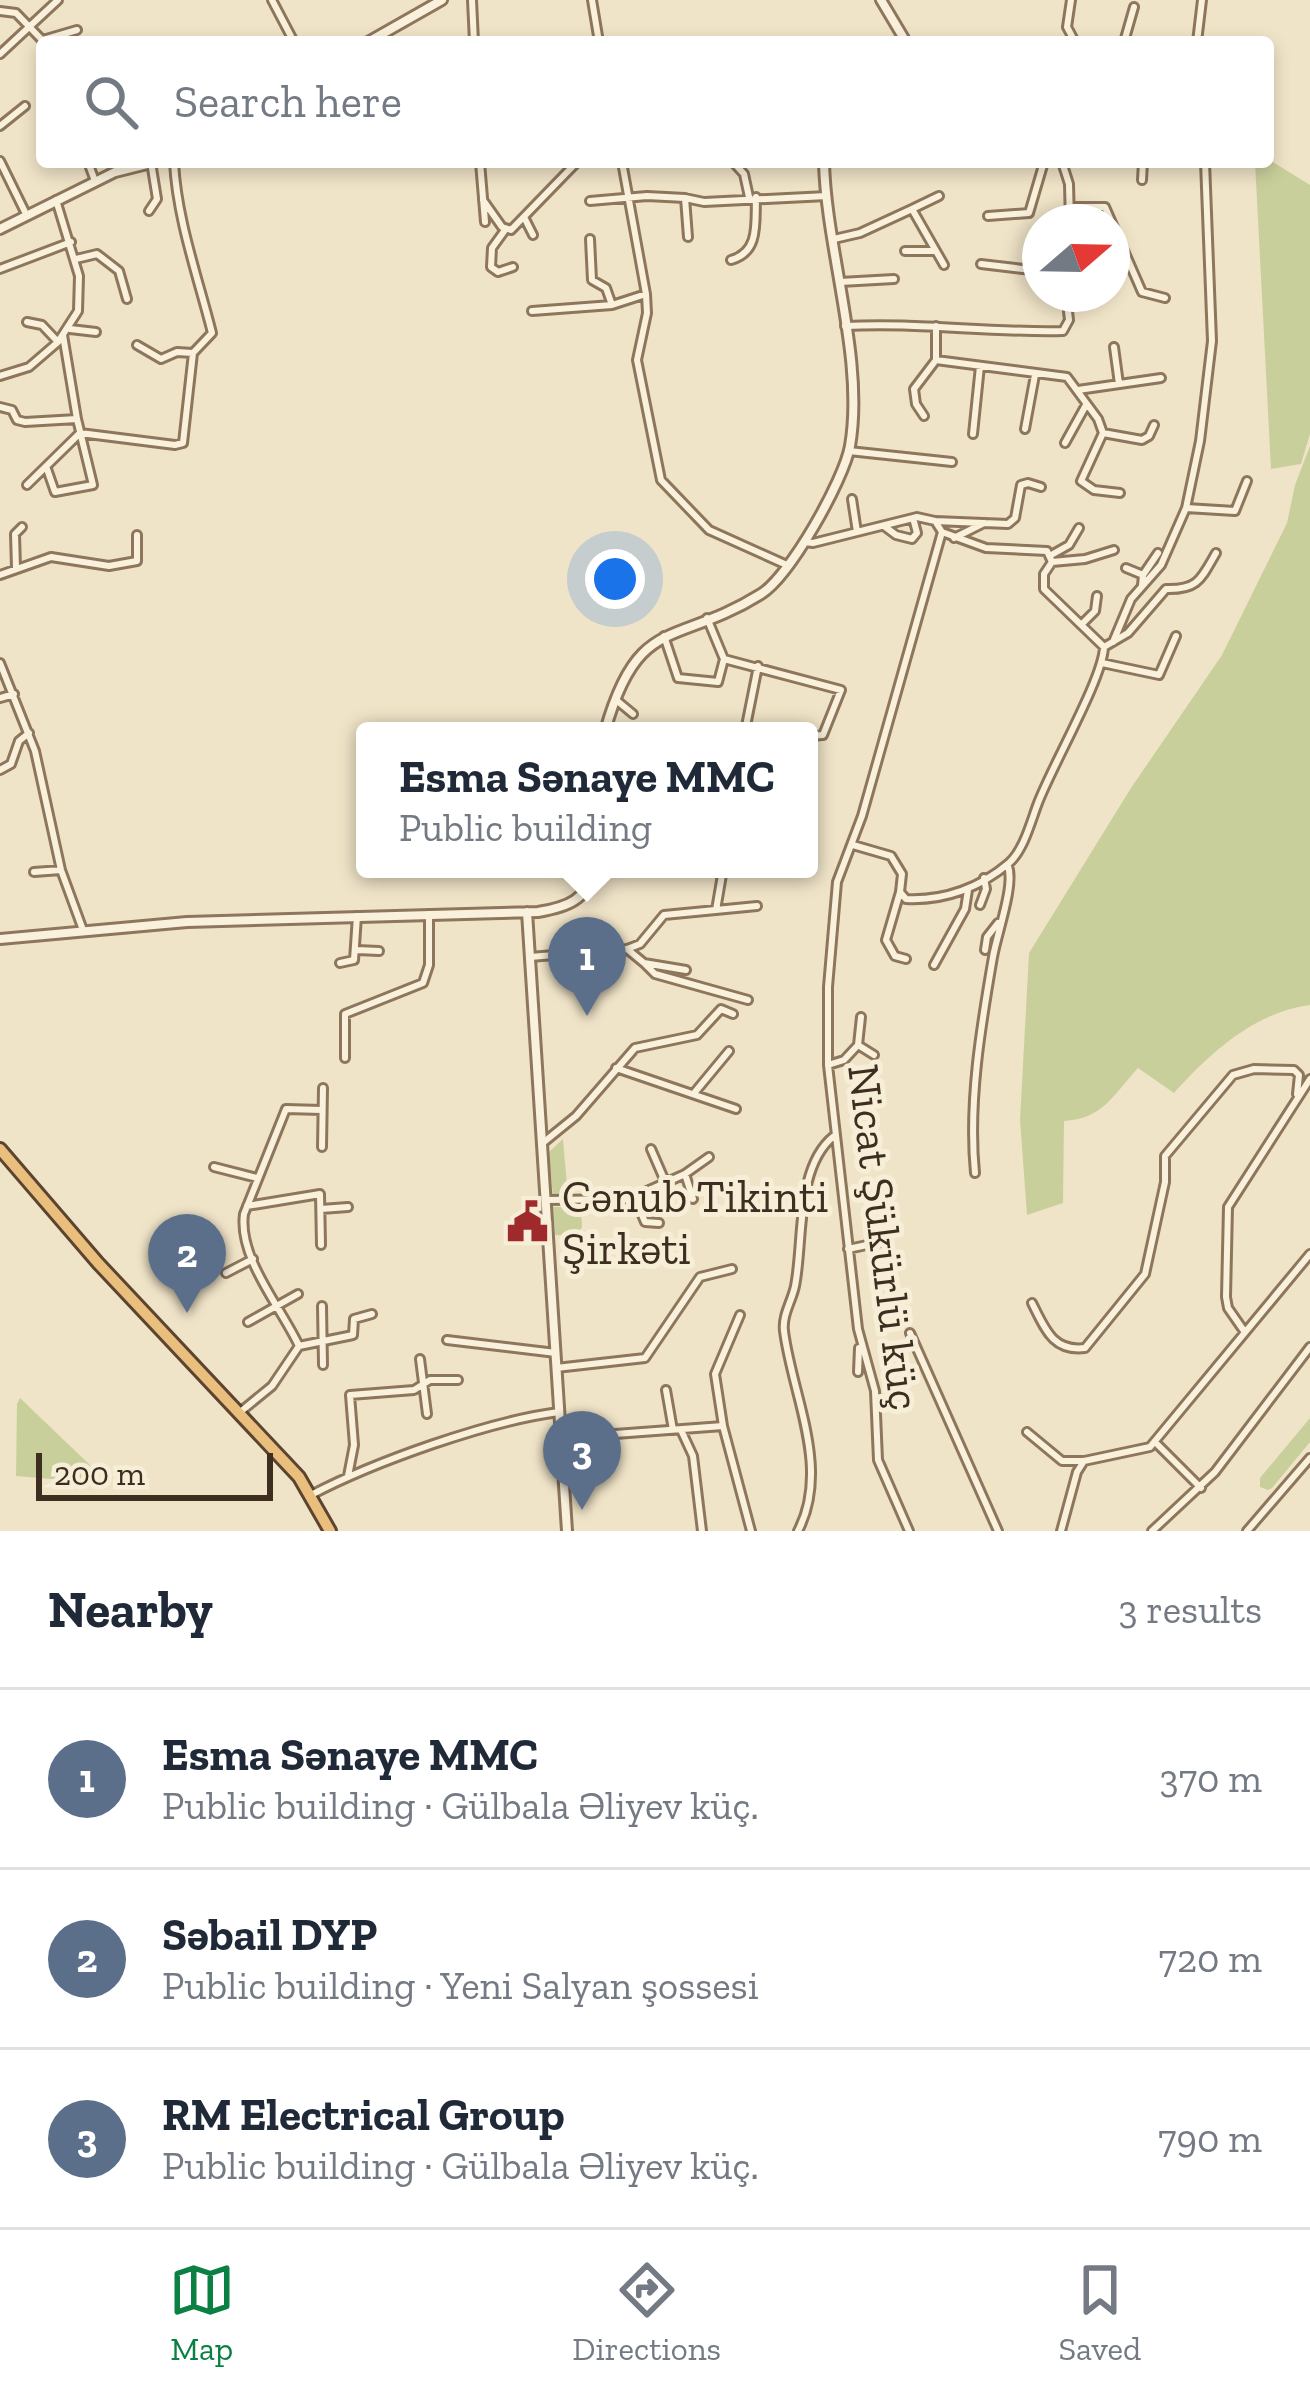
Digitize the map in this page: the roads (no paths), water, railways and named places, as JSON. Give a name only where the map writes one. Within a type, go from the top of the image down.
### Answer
[{"type":"highway","points":[[0,1149],[311,1495],[329,1531]]},
{"type":"street","points":[[0,54],[58,0]]},
{"type":"street","points":[[272,0],[291,36]]},
{"type":"street","points":[[377,36],[425,4],[442,0]]},
{"type":"street","points":[[472,0],[474,36]]},
{"type":"street","points":[[592,0],[597,36]]},
{"type":"street","points":[[881,0],[902,36]]},
{"type":"street","points":[[1071,0],[1067,27],[1074,36]]},
{"type":"street","points":[[1198,36],[1202,0]]},
{"type":"street","points":[[1126,36],[1134,7]]},
{"type":"street","points":[[0,11],[16,13],[39,36]]},
{"type":"street","points":[[57,36],[77,29]]},
{"type":"street","points":[[0,126],[25,106]]},
{"type":"street","points":[[0,161],[26,214]]},
{"type":"street","points":[[90,168],[95,182]]},
{"type":"street","points":[[0,229],[125,168]]},
{"type":"street","points":[[149,211],[157,199],[154,168]]},
{"type":"street","points":[[80,434],[183,443],[193,353],[212,333],[201,303],[174,168]]},
{"type":"street","points":[[480,168],[484,222]]},
{"type":"street","points":[[513,268],[498,272],[491,266],[492,248],[572,168]]},
{"type":"street","points":[[623,168],[646,294],[637,360],[662,480],[710,530],[789,566]]},
{"type":"street","points":[[731,260],[745,256],[752,247],[753,197],[738,168]]},
{"type":"street","points":[[608,722],[638,655],[664,636],[766,591],[789,566],[849,451],[852,397],[825,168]]},
{"type":"street","points":[[988,217],[1029,213],[1042,168]]},
{"type":"street","points":[[1063,168],[1070,204]]},
{"type":"street","points":[[1142,180],[1143,168]]},
{"type":"street","points":[[1142,580],[1161,565],[1186,508],[1209,391],[1212,340],[1205,168]]},
{"type":"street","points":[[590,201],[827,196]]},
{"type":"street","points":[[834,239],[860,233],[939,196]]},
{"type":"street","points":[[685,198],[688,237]]},
{"type":"street","points":[[0,376],[29,367],[64,336],[78,311],[76,259],[56,200]]},
{"type":"street","points":[[483,200],[506,230]]},
{"type":"street","points":[[912,209],[944,265]]},
{"type":"street","points":[[524,217],[533,236]]},
{"type":"street","points":[[590,239],[592,280],[606,288],[612,305]]},
{"type":"street","points":[[0,269],[71,242]]},
{"type":"street","points":[[905,251],[935,250]]},
{"type":"street","points":[[76,259],[97,254],[115,266],[127,299]]},
{"type":"street","points":[[981,264],[1022,269]]},
{"type":"street","points":[[1130,264],[1142,292],[1165,298]]},
{"type":"street","points":[[840,282],[894,279]]},
{"type":"street","points":[[532,311],[612,305],[646,294]]},
{"type":"street","points":[[845,326],[1063,331],[1069,312]]},
{"type":"street","points":[[27,322],[64,336],[96,332]]},
{"type":"street","points":[[924,416],[914,389],[936,360],[936,326]]},
{"type":"street","points":[[47,469],[55,492],[92,485],[64,336]]},
{"type":"street","points":[[137,345],[148,348],[157,359],[181,351],[193,353]]},
{"type":"street","points":[[1114,347],[1119,384]]},
{"type":"street","points":[[936,360],[1067,377],[1103,433],[1142,440],[1150,436],[1154,425]]},
{"type":"street","points":[[973,434],[980,366]]},
{"type":"street","points":[[1025,429],[1035,375]]},
{"type":"street","points":[[1078,390],[1161,378]]},
{"type":"street","points":[[1066,443],[1086,405]]},
{"type":"street","points":[[0,407],[12,410],[17,420],[25,422],[76,419]]},
{"type":"street","points":[[1103,433],[1081,482],[1094,490],[1120,493]]},
{"type":"street","points":[[27,484],[80,434]]},
{"type":"street","points":[[849,451],[952,462]]},
{"type":"street","points":[[1186,508],[1235,511],[1246,482]]},
{"type":"street","points":[[804,542],[913,518],[1012,522],[1021,485],[1040,487]]},
{"type":"street","points":[[852,499],[857,532]]},
{"type":"street","points":[[884,526],[912,539],[917,533],[913,518]]},
{"type":"street","points":[[935,521],[942,532],[986,548],[1042,550],[1051,558],[1085,560],[1114,550]]},
{"type":"street","points":[[954,538],[988,521]]},
{"type":"street","points":[[16,568],[15,536],[22,527]]},
{"type":"street","points":[[1079,528],[1069,544],[1051,558],[1044,589],[1104,647]]},
{"type":"street","name":"Nicat Şükürlü küç","points":[[909,1531],[878,1460],[875,1391],[860,1345],[828,1065],[828,987],[835,896],[942,532]]},
{"type":"street","points":[[0,575],[51,556],[109,566],[137,561],[137,535]]},
{"type":"street","points":[[1113,642],[1158,553]]},
{"type":"street","points":[[1104,647],[1128,633],[1166,590],[1194,586],[1216,553]]},
{"type":"street","points":[[1126,568],[1142,580]]},
{"type":"street","points":[[1081,625],[1095,610],[1097,596]]},
{"type":"street","points":[[664,636],[678,678],[718,682],[724,659],[706,618]]},
{"type":"street","points":[[1102,663],[1159,675],[1176,636]]},
{"type":"street","points":[[975,1173],[979,1060],[1010,880],[1008,866],[1102,663],[1104,647]]},
{"type":"street","points":[[724,659],[841,690],[823,735],[818,735]]},
{"type":"street","points":[[0,663],[28,733],[61,870],[83,930]]},
{"type":"street","points":[[748,722],[758,666]]},
{"type":"street","points":[[0,698],[14,694]]},
{"type":"street","points":[[615,699],[633,714]]},
{"type":"street","points":[[0,770],[11,764],[19,741],[28,733]]},
{"type":"street","points":[[852,845],[891,856],[902,874],[886,940],[895,956],[906,959]]},
{"type":"street","points":[[900,892],[906,899],[931,900],[968,890],[1008,866]]},
{"type":"street","points":[[34,872],[61,870]]},
{"type":"street","points":[[0,939],[83,930],[356,916],[527,912],[574,902],[587,891],[591,878]]},
{"type":"street","points":[[716,910],[721,878]]},
{"type":"street","points":[[980,904],[986,889],[984,878]]},
{"type":"street","points":[[934,965],[965,909],[968,890]]},
{"type":"street","points":[[530,957],[627,950],[640,944],[664,915],[757,906]]},
{"type":"street","points":[[527,912],[566,1531]]},
{"type":"street","points":[[345,1058],[345,1014],[423,983],[429,964],[428,914]]},
{"type":"street","points":[[340,963],[352,962],[357,950],[356,916]]},
{"type":"street","points":[[985,950],[1000,920]]},
{"type":"street","points":[[357,950],[380,952]]},
{"type":"street","points":[[627,950],[655,974],[748,1000]]},
{"type":"street","points":[[644,963],[686,970]]},
{"type":"street","points":[[544,1142],[575,1116],[640,1045],[697,1035],[718,1010],[733,1014]]},
{"type":"street","points":[[828,1065],[844,1060],[858,1045],[861,1017]]},
{"type":"street","points":[[858,1045],[874,1055]]},
{"type":"street","points":[[695,1092],[729,1051]]},
{"type":"street","points":[[616,1068],[736,1109]]},
{"type":"street","points":[[1033,1304],[1054,1342],[1069,1349],[1085,1348],[1145,1274],[1165,1182],[1165,1156],[1227,1081],[1242,1071],[1294,1070],[1299,1075],[1297,1094]]},
{"type":"street","points":[[1244,1331],[1233,1318],[1226,1297],[1228,1207],[1310,1079]]},
{"type":"street","points":[[322,1147],[323,1088]]},
{"type":"street","points":[[298,1346],[242,1226],[286,1109],[322,1110]]},
{"type":"street","points":[[798,1531],[809,1500],[806,1417],[784,1324],[795,1285],[805,1197],[819,1153],[835,1135]]},
{"type":"street","points":[[651,1149],[664,1180]]},
{"type":"street","points":[[547,1199],[616,1201],[685,1174],[709,1157]]},
{"type":"street","points":[[214,1167],[258,1178]]},
{"type":"street","points":[[685,1174],[693,1199]]},
{"type":"street","points":[[247,1206],[321,1196],[321,1245]]},
{"type":"street","points":[[634,1196],[645,1222],[659,1223]]},
{"type":"street","points":[[321,1209],[348,1207]]},
{"type":"street","points":[[848,1249],[881,1242]]},
{"type":"street","points":[[1027,1432],[1060,1460],[1084,1461],[1141,1450],[1156,1442],[1310,1254]]},
{"type":"street","points":[[226,1273],[253,1258]]},
{"type":"street","points":[[556,1368],[645,1358],[700,1277],[731,1269]]},
{"type":"street","points":[[248,1322],[298,1294]]},
{"type":"street","points":[[322,1306],[323,1365]]},
{"type":"street","points":[[239,1413],[272,1386],[298,1346],[353,1335],[354,1318],[372,1314]]},
{"type":"street","points":[[740,1315],[715,1374],[723,1426],[751,1531]]},
{"type":"street","points":[[910,1333],[998,1531]]},
{"type":"street","points":[[447,1340],[556,1353]]},
{"type":"street","points":[[858,1372],[860,1345]]},
{"type":"street","points":[[1152,1531],[1201,1488],[1310,1347]]},
{"type":"street","points":[[420,1359],[427,1414]]},
{"type":"street","points":[[348,1476],[354,1445],[350,1396],[422,1387],[430,1380],[458,1380]]},
{"type":"street","points":[[666,1390],[676,1430],[693,1456],[702,1531]]},
{"type":"street","points":[[311,1495],[348,1476],[506,1423],[559,1412]]},
{"type":"street","points":[[561,1438],[723,1426]]},
{"type":"street","points":[[1156,1442],[1201,1488]]},
{"type":"street","points":[[1247,1531],[1310,1458]]},
{"type":"street","points":[[1061,1531],[1084,1461]]},
{"type":"place","name":"Esma Sənaye MMC","points":[[587,1016]]},
{"type":"place","name":"Cənub Tikinti Şirkəti","points":[[528,1222]]},
{"type":"place","name":"Səbail DYP","points":[[187,1313]]},
{"type":"place","name":"RM Electrical Group","points":[[582,1510]]}]
